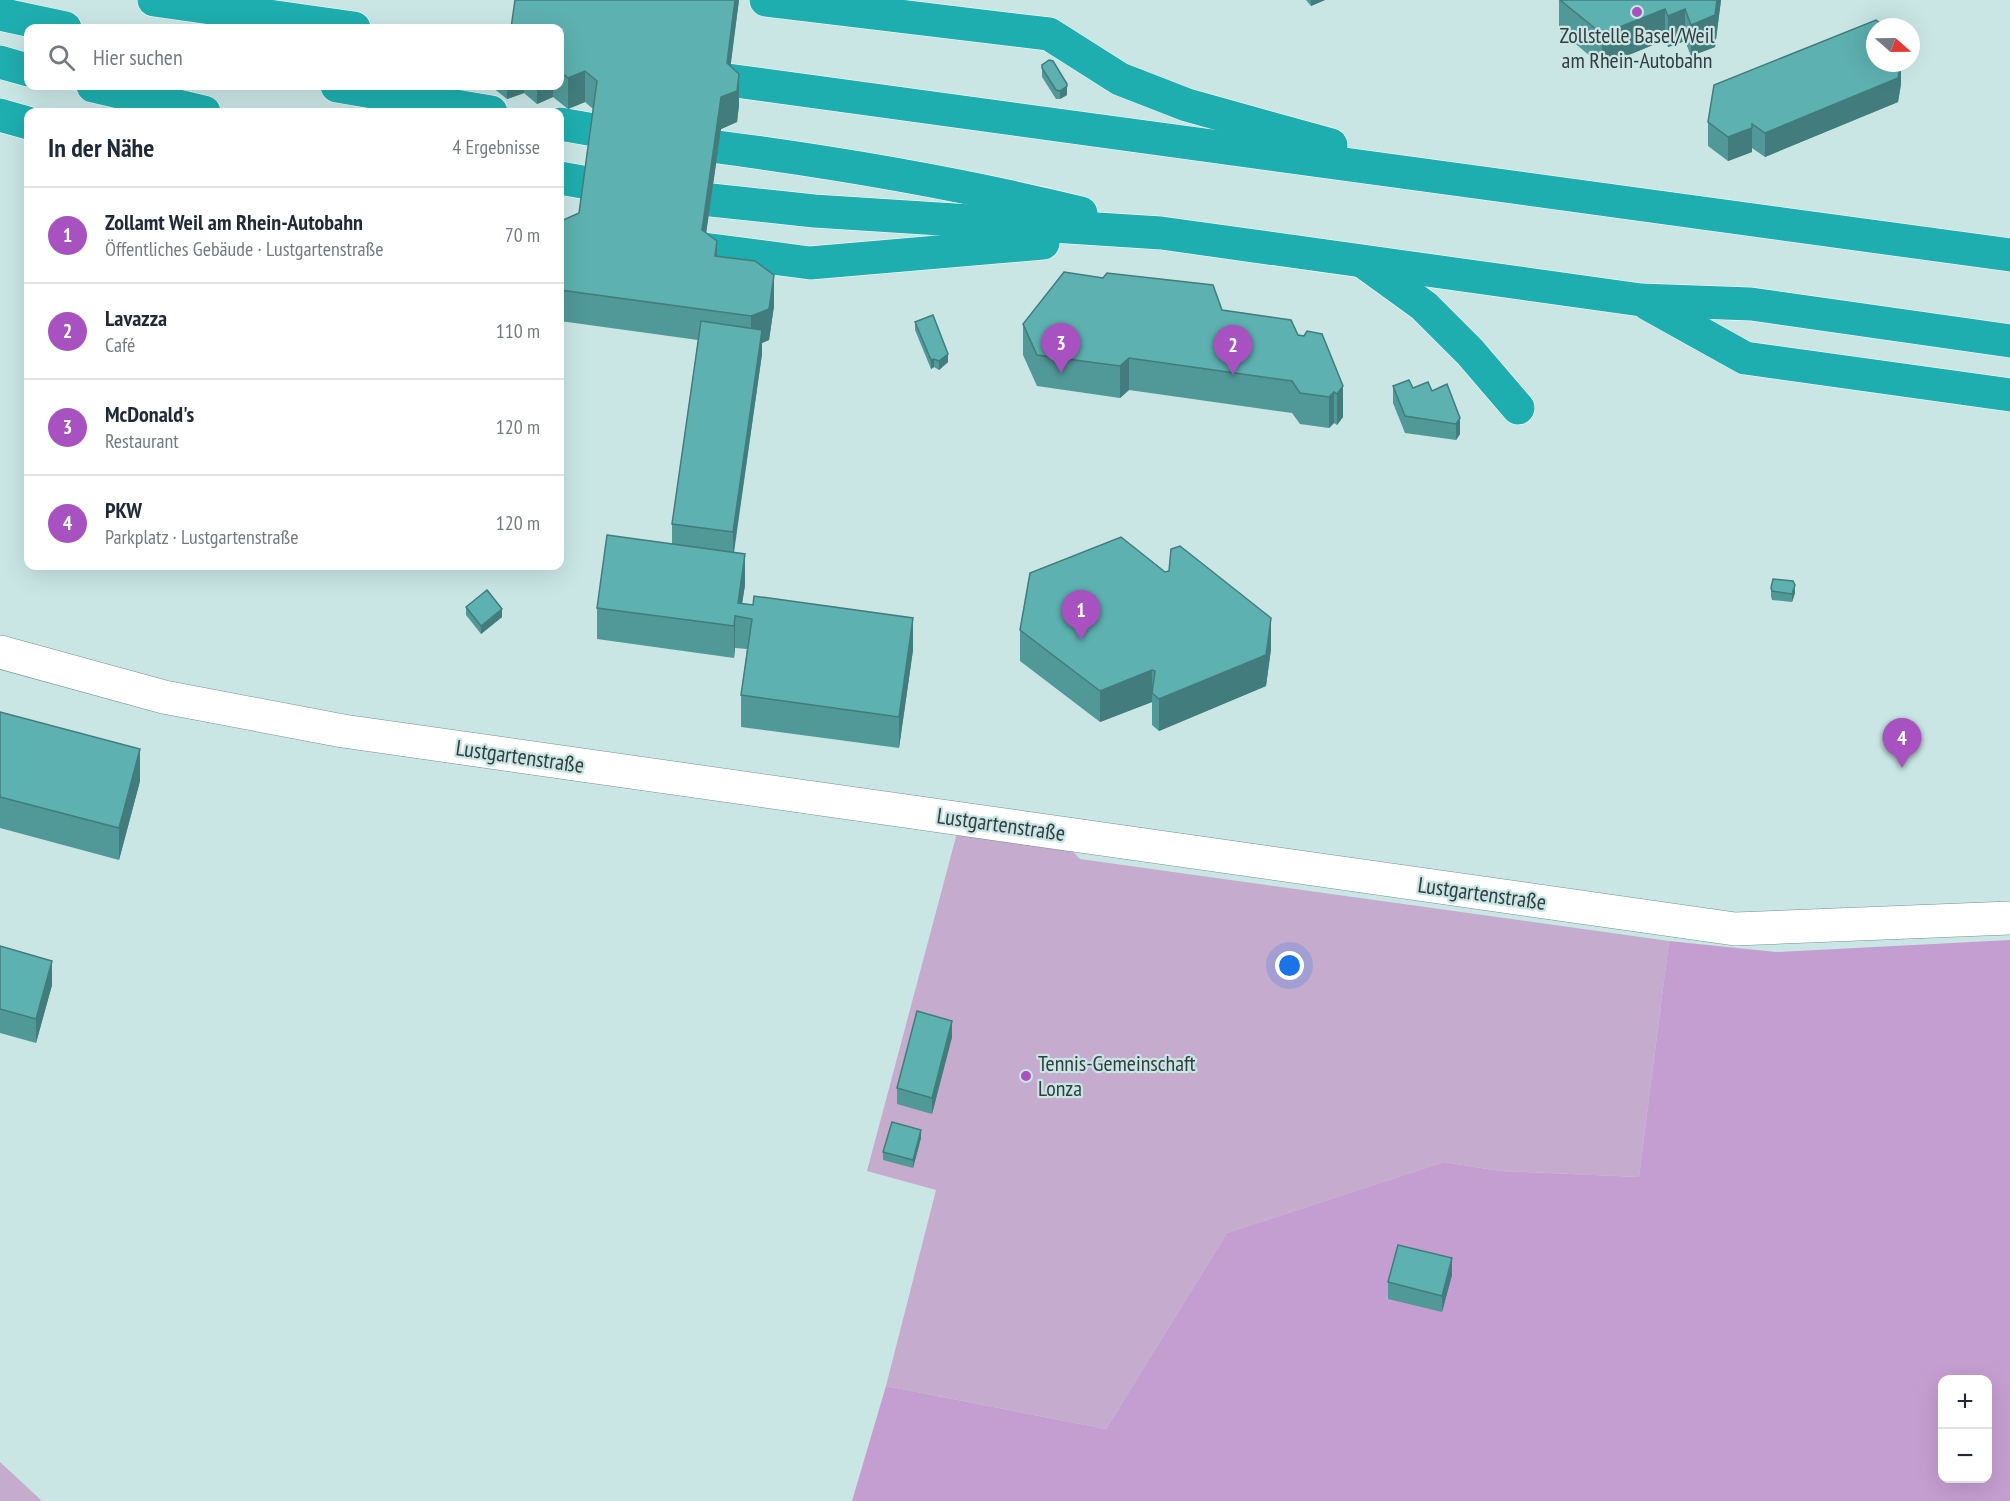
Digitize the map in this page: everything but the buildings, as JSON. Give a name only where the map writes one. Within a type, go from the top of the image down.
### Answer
[{"type":"highway","points":[[154,0],[325,24]]},
{"type":"highway","points":[[766,0],[1049,34],[1120,79],[1187,105],[1338,147],[1424,175]]},
{"type":"highway","points":[[0,14],[46,24]]},
{"type":"highway","points":[[0,62],[24,68]]},
{"type":"highway","points":[[728,80],[2010,255]]},
{"type":"highway","points":[[110,90],[187,108]]},
{"type":"highway","points":[[361,90],[467,108]]},
{"type":"highway","points":[[0,115],[24,122]]},
{"type":"highway","points":[[564,125],[594,130]]},
{"type":"highway","points":[[718,147],[814,159],[1024,199],[1161,233]]},
{"type":"highway","points":[[711,200],[814,212],[1161,233],[1641,300],[1751,304],[2010,341]]},
{"type":"highway","points":[[704,249],[810,262],[1161,233]]},
{"type":"highway","points":[[1362,261],[1424,306],[1470,351],[1518,408]]},
{"type":"highway","points":[[1641,300],[1745,358],[2010,395]]},
{"type":"street","name":"Lustgartenstraße","points":[[0,652],[164,698],[344,731],[1735,929],[2010,918]]},
{"type":"shaded area","points":[[961,818],[1054,832],[1080,859],[1669,941],[1639,1177],[1500,1171],[1444,1162],[1227,1233],[1106,1429],[886,1386],[936,1190],[867,1171]]},
{"type":"shaded area","points":[[2010,940],[2010,1501],[852,1501],[886,1386],[1106,1429],[1227,1233],[1444,1162],[1500,1171],[1639,1177],[1669,941],[1776,952]]},
{"type":"shaded area","points":[[0,1462],[42,1501],[0,1501]]},
{"type":"place","name":"Zollstelle Basel/Weil am Rhein-Autobahn","points":[[1637,12]]},
{"type":"place","name":"McDonald's","points":[[1061,373]]},
{"type":"place","name":"Lavazza","points":[[1233,375]]},
{"type":"place","name":"Zollamt Weil am Rhein-Autobahn","points":[[1081,640]]},
{"type":"place","name":"PKW","points":[[1902,768]]},
{"type":"place","name":"Tennis-Gemeinschaft Lonza","points":[[1026,1076]]}]
